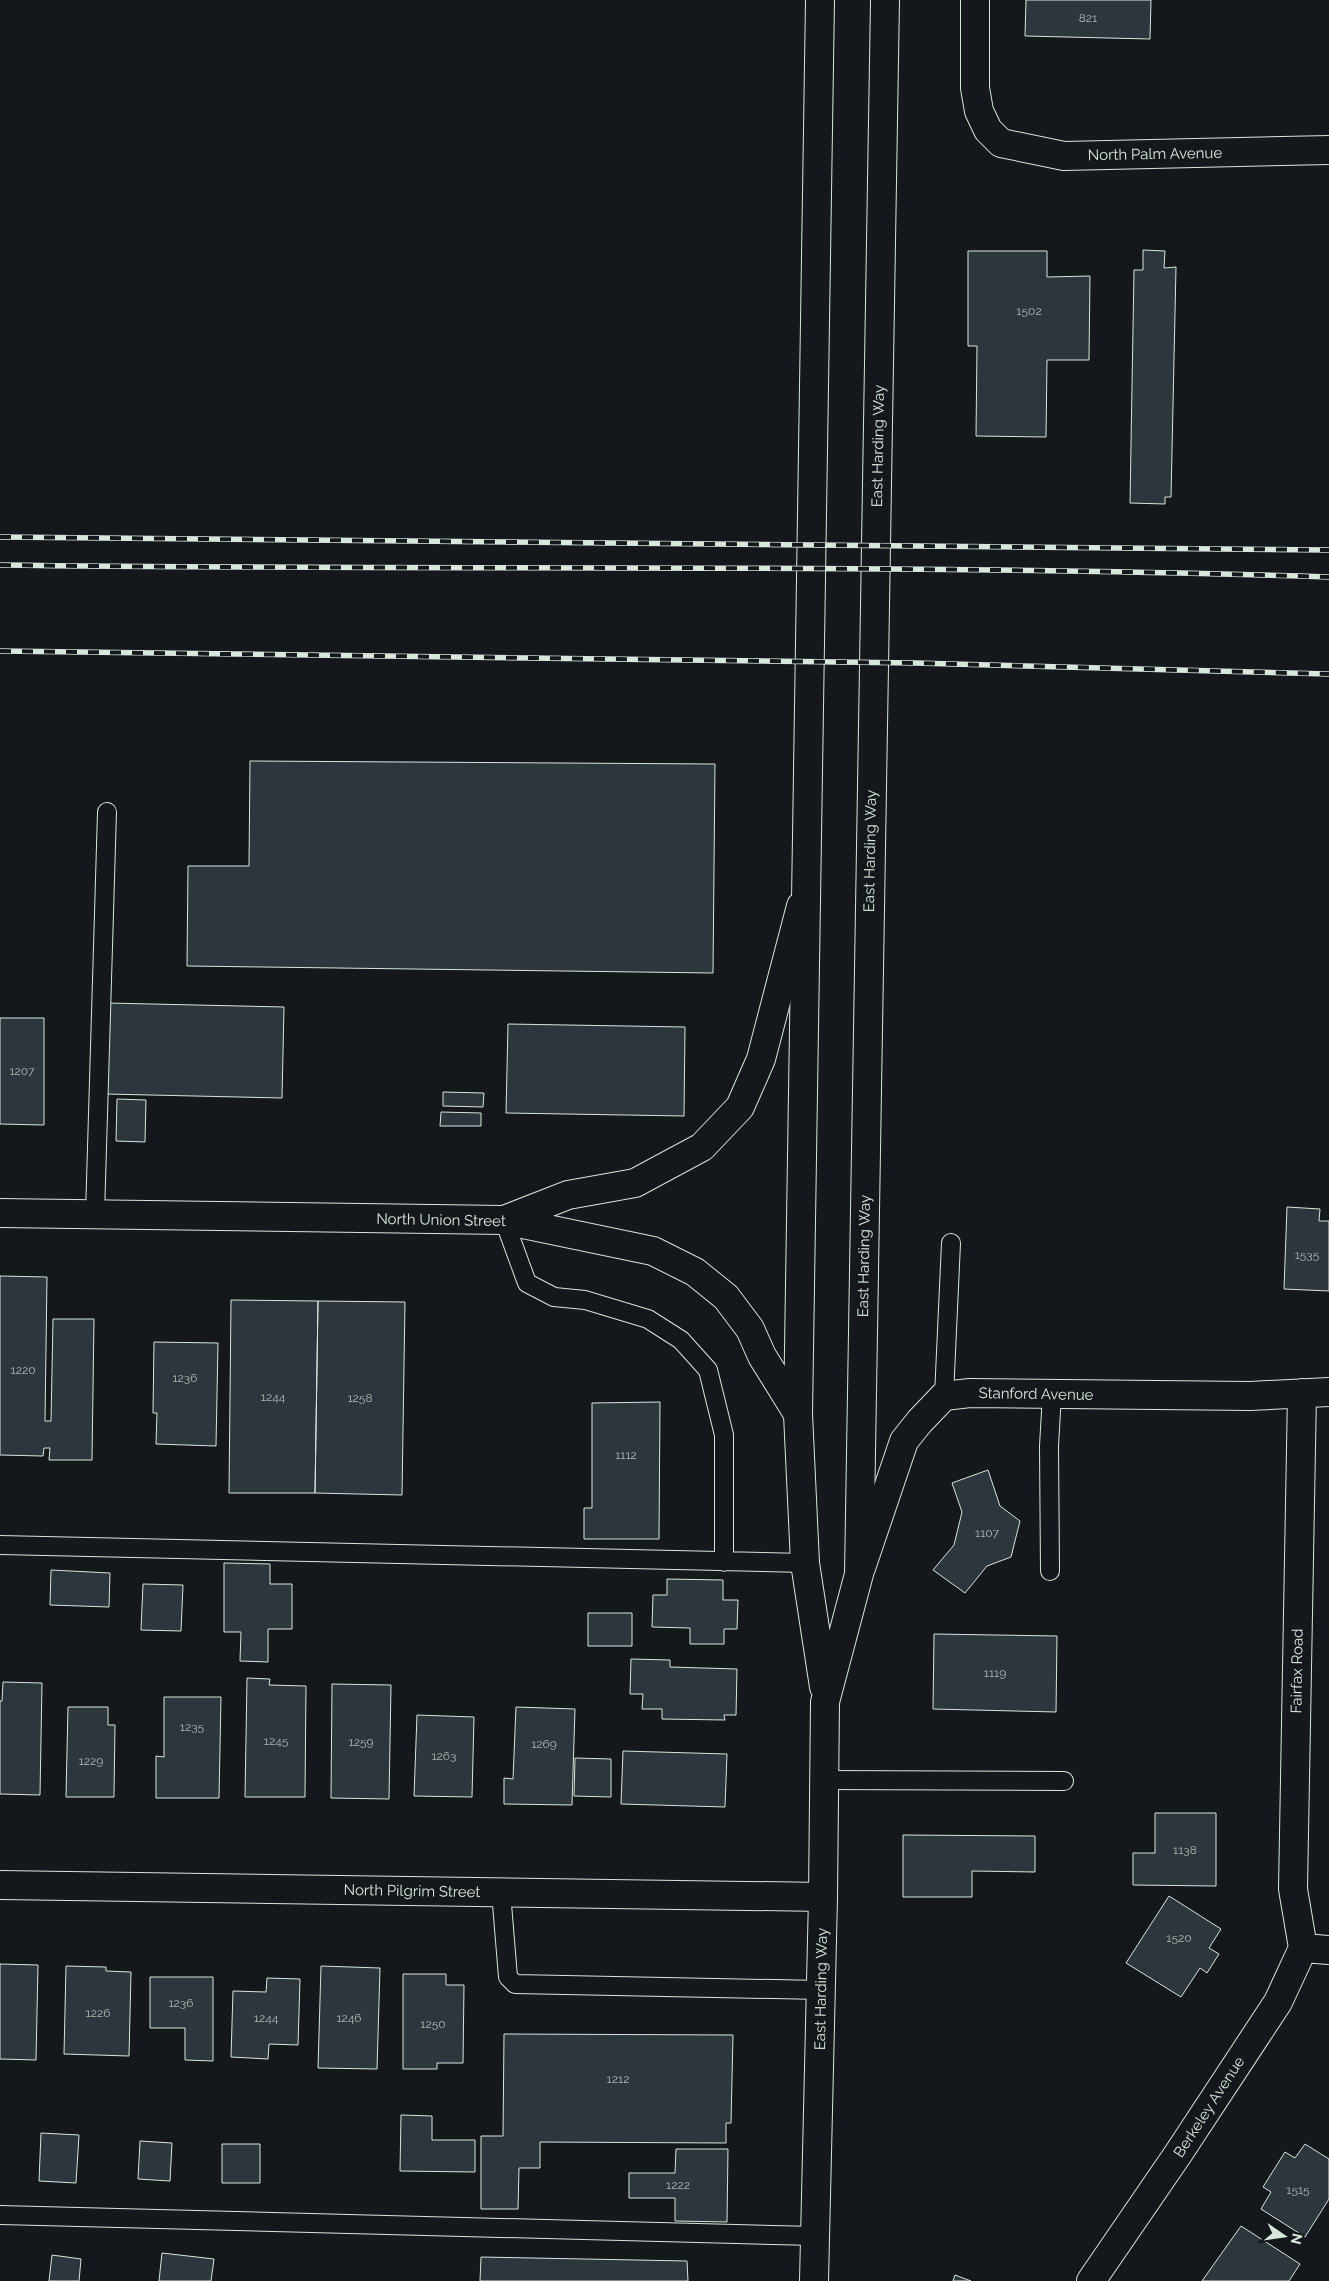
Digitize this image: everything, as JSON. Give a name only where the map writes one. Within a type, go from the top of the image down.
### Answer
[{"type":"street","name":"East Harding Way","points":[[814,2281],[823,1897],[825,1697],[805,1563],[798,1414],[820,0]]},
{"type":"street","name":"East Harding Way","points":[[825,1697],[859,1574],[886,0]]},
{"type":"street","name":"North Palm Avenue","points":[[975,0],[975,88],[979,111],[988,130],[1001,143],[1064,156],[1329,150]]},
{"type":"street","points":[[504,1220],[568,1195],[635,1183],[702,1148],[740,1107],[761,1059],[807,881]]},
{"type":"street","name":"North Union Street","points":[[0,1213],[504,1220],[653,1251],[695,1272],[726,1297],[750,1329],[762,1356],[798,1414]]},
{"type":"street","name":"Stanford Avenue","points":[[944,1396],[970,1393],[1250,1396],[1329,1392]]},
{"type":"street","name":"Fairfax Road","points":[[1302,1393],[1293,1889],[1316,1949]]},
{"type":"street","points":[[859,1574],[904,1441],[944,1396]]},
{"type":"street","name":"North Pilgrim Street","points":[[0,1885],[823,1897]]},
{"type":"street","name":"Berkeley Avenue","points":[[1091,2281],[1178,2154],[1278,2002],[1316,1949]]},
{"type":"lane","points":[[95,1215],[107,812]]},
{"type":"lane","points":[[504,1220],[527,1283],[554,1297],[585,1300],[648,1319],[681,1340],[708,1370],[724,1436],[724,1562]]},
{"type":"lane","points":[[944,1396],[951,1243]]},
{"type":"lane","points":[[1050,1571],[1049,1446],[1052,1394]]},
{"type":"lane","points":[[0,1545],[805,1563]]},
{"type":"lane","points":[[824,1780],[1064,1781]]},
{"type":"lane","points":[[502,1892],[508,1977],[516,1984],[821,1990]]},
{"type":"lane","points":[[0,2215],[815,2236]]},
{"type":"building","points":[[1026,0],[1151,0],[1150,39],[1025,36]]},
{"type":"building","points":[[1143,250],[1165,251],[1164,268],[1176,267],[1171,497],[1165,497],[1165,504],[1130,503],[1134,270],[1143,270]]},
{"type":"building","points":[[968,251],[1047,251],[1047,277],[1090,276],[1089,360],[1047,360],[1046,437],[976,436],[977,346],[968,346]]},
{"type":"building","points":[[250,761],[715,764],[713,973],[187,966],[188,866],[249,866]]},
{"type":"building","points":[[107,1003],[284,1007],[282,1098],[106,1094]]},
{"type":"building","points":[[0,1018],[44,1018],[44,1125],[0,1124]]},
{"type":"building","points":[[508,1024],[685,1027],[684,1116],[506,1113]]},
{"type":"building","points":[[443,1092],[484,1093],[483,1107],[443,1106]]},
{"type":"building","points":[[117,1099],[146,1100],[145,1142],[116,1141]]},
{"type":"building","points":[[441,1112],[481,1113],[481,1126],[440,1126]]},
{"type":"building","points":[[1287,1207],[1320,1209],[1319,1221],[1329,1221],[1329,1291],[1284,1289]]},
{"type":"building","points":[[0,1276],[47,1277],[45,1421],[51,1421],[53,1319],[94,1319],[92,1460],[49,1460],[50,1448],[44,1448],[43,1456],[0,1455]]},
{"type":"building","points":[[231,1300],[318,1301],[315,1493],[229,1493]]},
{"type":"building","points":[[318,1301],[405,1302],[402,1495],[315,1493]]},
{"type":"building","points":[[154,1342],[218,1343],[216,1446],[156,1444],[157,1413],[153,1413]]},
{"type":"building","points":[[660,1402],[659,1539],[584,1539],[584,1508],[592,1508],[592,1403]]},
{"type":"building","points":[[988,1470],[1000,1506],[1020,1521],[1011,1557],[987,1566],[965,1593],[933,1570],[954,1545],[962,1512],[952,1483]]},
{"type":"building","points":[[224,1563],[270,1564],[270,1584],[292,1584],[292,1629],[268,1629],[268,1662],[240,1661],[241,1632],[224,1632]]},
{"type":"building","points":[[51,1570],[110,1573],[109,1607],[50,1605]]},
{"type":"building","points":[[667,1579],[723,1580],[723,1600],[738,1600],[737,1629],[724,1629],[724,1644],[690,1644],[690,1628],[652,1627],[653,1595],[667,1595]]},
{"type":"building","points":[[143,1584],[183,1585],[181,1631],[141,1630]]},
{"type":"building","points":[[588,1613],[632,1613],[632,1646],[588,1646]]},
{"type":"building","points":[[934,1634],[1057,1636],[1056,1712],[933,1709]]},
{"type":"building","points":[[631,1659],[670,1660],[670,1667],[737,1669],[736,1715],[724,1715],[725,1720],[662,1719],[662,1709],[642,1709],[643,1694],[630,1694]]},
{"type":"building","points":[[247,1678],[270,1679],[269,1685],[306,1686],[305,1797],[245,1797]]},
{"type":"building","points":[[3,1682],[42,1683],[40,1795],[0,1794],[0,1701],[2,1701]]},
{"type":"building","points":[[332,1684],[391,1685],[389,1799],[331,1798]]},
{"type":"building","points":[[164,1697],[221,1697],[219,1798],[156,1798],[156,1756],[164,1757]]},
{"type":"building","points":[[68,1707],[108,1707],[108,1725],[115,1725],[114,1797],[66,1797]]},
{"type":"building","points":[[516,1707],[575,1709],[572,1805],[504,1804],[504,1778],[513,1779]]},
{"type":"building","points":[[417,1715],[474,1717],[472,1797],[414,1796]]},
{"type":"building","points":[[623,1751],[727,1754],[725,1807],[621,1804]]},
{"type":"building","points":[[575,1758],[611,1759],[611,1797],[574,1796]]},
{"type":"building","points":[[1155,1813],[1216,1813],[1216,1886],[1133,1885],[1133,1853],[1155,1853]]},
{"type":"building","points":[[903,1835],[1035,1836],[1035,1872],[972,1871],[972,1897],[903,1897]]},
{"type":"building","points":[[1169,1896],[1221,1929],[1209,1948],[1219,1954],[1207,1973],[1200,1968],[1181,1997],[1126,1963]]},
{"type":"building","points":[[0,1964],[38,1965],[36,2060],[0,2059]]},
{"type":"building","points":[[66,1966],[106,1967],[106,1971],[131,1972],[129,2056],[64,2054]]},
{"type":"building","points":[[321,1966],[380,1968],[377,2069],[318,2068]]},
{"type":"building","points":[[403,1974],[446,1974],[446,1985],[464,1985],[463,2063],[437,2063],[437,2069],[403,2069]]},
{"type":"building","points":[[150,1977],[213,1977],[213,2061],[185,2060],[185,2028],[150,2028]]},
{"type":"building","points":[[267,1978],[300,1979],[298,2045],[269,2044],[268,2059],[231,2057],[233,1991],[266,1992]]},
{"type":"building","points":[[504,2034],[733,2035],[731,2123],[726,2123],[726,2143],[540,2142],[540,2168],[519,2168],[518,2209],[481,2209],[481,2136],[503,2136]]},
{"type":"building","points":[[401,2115],[432,2116],[432,2140],[475,2140],[475,2172],[400,2171]]},
{"type":"building","points":[[41,2133],[79,2135],[76,2183],[39,2181]]},
{"type":"building","points":[[140,2141],[172,2143],[170,2181],[138,2179]]},
{"type":"building","points":[[222,2144],[260,2144],[260,2183],[222,2183]]},
{"type":"building","points":[[1305,2144],[1329,2159],[1329,2199],[1305,2237],[1261,2209],[1271,2192],[1263,2187],[1285,2152],[1295,2158]]},
{"type":"building","points":[[676,2149],[728,2149],[727,2222],[675,2221],[675,2198],[629,2198],[629,2173],[675,2173]]},
{"type":"building","points":[[1241,2226],[1300,2264],[1289,2281],[1202,2281]]},
{"type":"building","points":[[162,2253],[214,2259],[211,2281],[159,2281]]},
{"type":"building","points":[[52,2255],[81,2259],[79,2281],[49,2281]]},
{"type":"building","points":[[481,2257],[687,2261],[688,2281],[480,2281]]},
{"type":"building","points":[[955,2275],[971,2281],[953,2281]]},
{"type":"railway","points":[[0,537],[1329,550]]},
{"type":"railway","points":[[0,565],[997,570],[1329,577]]},
{"type":"railway","points":[[0,651],[915,663],[1329,674]]}]
